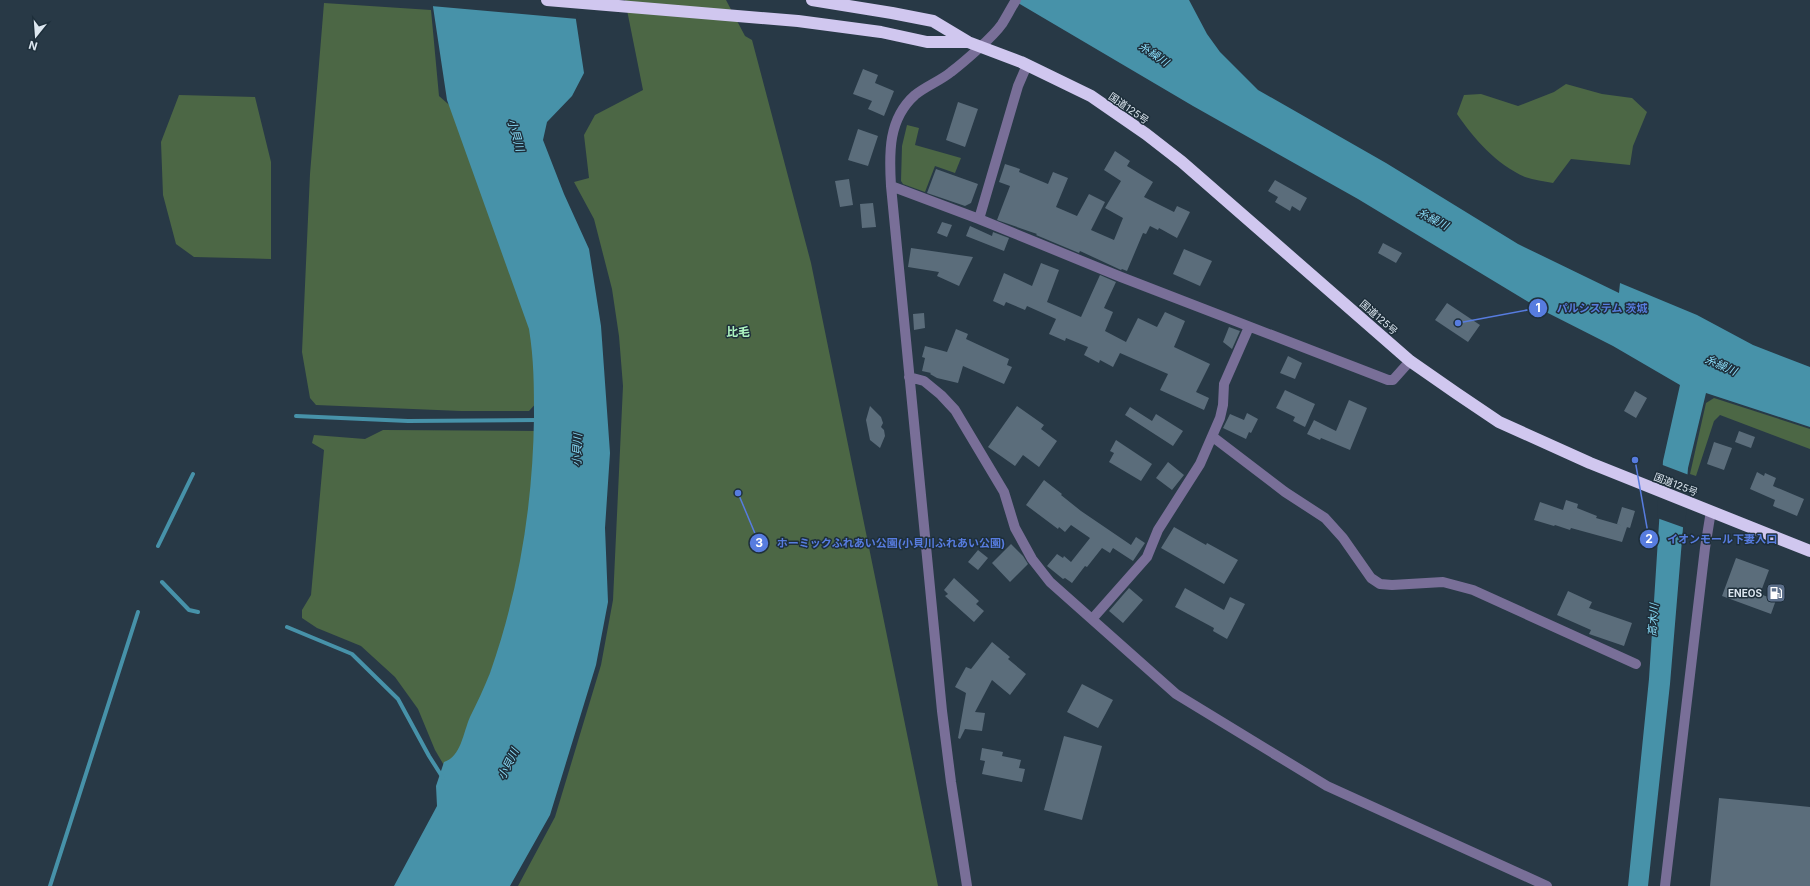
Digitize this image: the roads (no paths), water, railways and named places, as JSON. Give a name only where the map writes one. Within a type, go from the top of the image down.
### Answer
[{"type":"highway","name":"国道125号","points":[[547,0],[798,21],[881,32],[927,42],[968,42]]},
{"type":"highway","name":"国道125号","points":[[812,0],[933,21],[968,42],[1027,64],[1091,96],[1146,134],[1182,162],[1410,361],[1499,422],[1590,463],[1810,551]]},
{"type":"street","points":[[969,885],[951,782],[943,719],[891,186],[890,145],[897,118],[915,95],[951,73],[980,46],[1002,25],[1016,0]]},
{"type":"street","points":[[979,219],[1018,86],[1027,64]]},
{"type":"street","points":[[891,186],[979,219],[1249,327],[1391,380],[1410,361]]},
{"type":"street","points":[[1093,618],[1147,557],[1158,530],[1193,476],[1213,437],[1223,405],[1224,384],[1249,327]]},
{"type":"street","points":[[909,378],[924,381],[942,395],[956,410],[1004,492],[1015,528],[1032,559],[1050,582],[1093,618],[1176,694],[1326,786],[1547,886]]},
{"type":"street","points":[[1213,437],[1285,492],[1325,518],[1343,538],[1371,578],[1380,584],[1392,586],[1443,582],[1473,590],[1636,664]]},
{"type":"street","points":[[1666,886],[1705,548],[1711,511]]},
{"type":"water","name":"小貝川","points":[[432,0],[573,0],[584,73],[572,96],[547,122],[543,140],[564,194],[589,249],[601,326],[610,453],[605,528],[608,602],[596,665],[550,815],[510,886],[394,886],[437,806],[436,786],[444,762],[454,755],[461,744],[470,717],[490,673],[500,642],[509,611],[522,547],[531,482],[533,450],[534,384],[529,329],[447,100]]},
{"type":"water","points":[[1013,0],[1189,0],[1207,34],[1220,52],[1258,90],[1386,163],[1518,244],[1619,293],[1620,283],[1697,315],[1753,345],[1810,367],[1810,427],[1706,393],[1688,468],[1670,684],[1648,886],[1628,886],[1649,679],[1663,461],[1680,385],[1613,346],[1540,309],[1358,199],[1193,106]]},
{"type":"waterway","points":[[296,416],[408,421],[538,420]]},
{"type":"waterway","points":[[158,546],[193,474]]},
{"type":"waterway","points":[[162,582],[189,610],[198,612]]},
{"type":"waterway","points":[[50,886],[138,612]]},
{"type":"waterway","points":[[287,627],[352,654],[398,699],[429,756],[443,778]]},
{"type":"place","name":"パルシステム 茨城","points":[[1458,323]]},
{"type":"place","name":"イオンモール下妻入口","points":[[1635,460]]},
{"type":"place","name":"ホーミックふれあい公園(小貝川ふれあい公園)","points":[[738,493]]},
{"type":"place","name":"ENEOS","points":[[1776,593]]},
{"type":"district","name":"比毛","points":[[738,332]]},
{"type":"water label","name":"糸繰川","points":[[1154,54]]},
{"type":"water label","name":"糸繰川","points":[[1433,219]]},
{"type":"water label","name":"糸繰川","points":[[1721,365]]},
{"type":"water label","name":"高木川","points":[[1653,620]]}]
